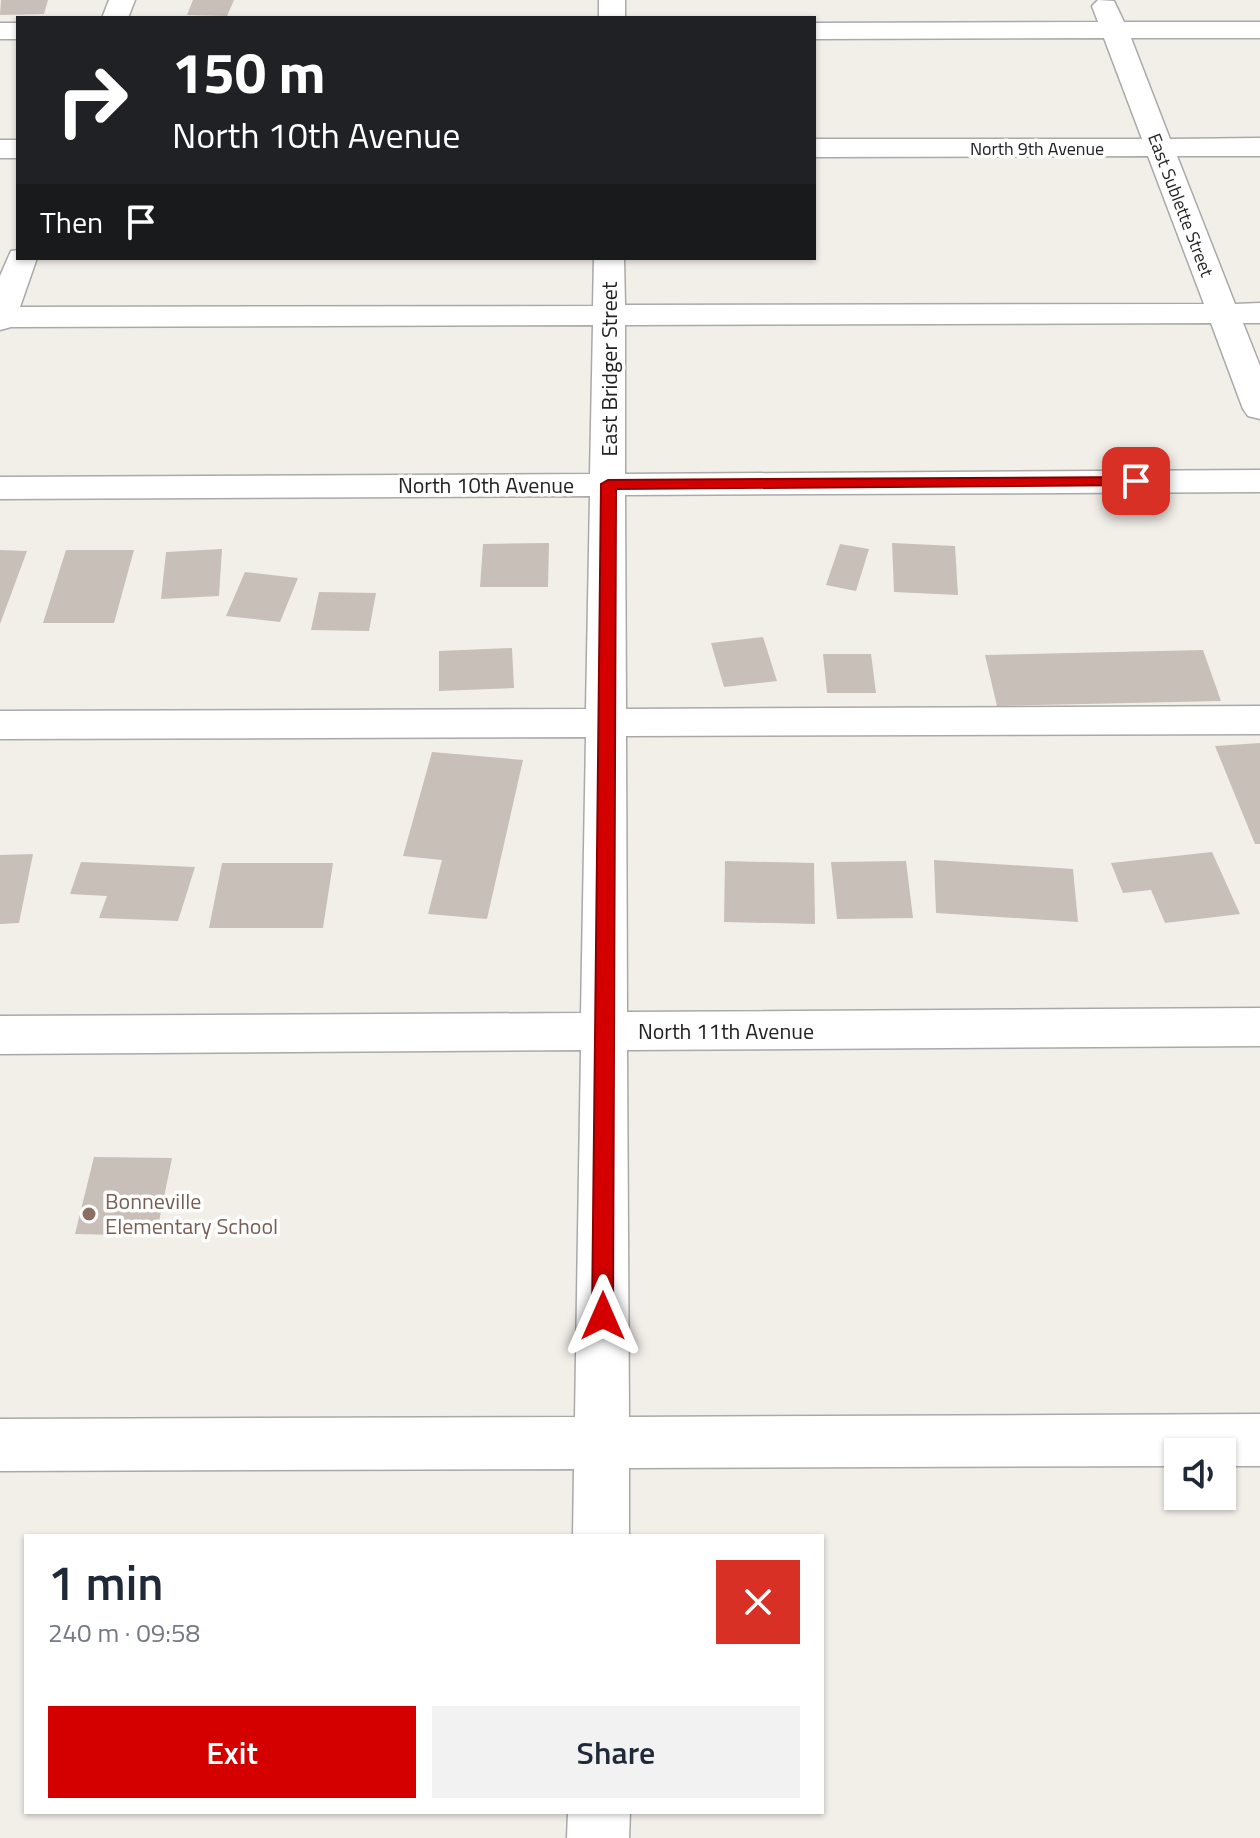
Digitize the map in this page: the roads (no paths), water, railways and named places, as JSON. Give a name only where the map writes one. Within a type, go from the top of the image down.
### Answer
[{"type":"street","name":"East Sublette Street","points":[[1102,0],[1260,409]]},
{"type":"street","points":[[816,31],[1260,30]]},
{"type":"street","name":"North 9th Avenue","points":[[816,148],[1260,147]]},
{"type":"street","points":[[21,260],[0,318],[1260,313]]},
{"type":"street","name":"East Bridger Street","points":[[601,1534],[609,260]]},
{"type":"street","name":"North 10th Avenue","points":[[0,488],[1260,481]]},
{"type":"street","points":[[0,725],[1260,720]]},
{"type":"street","name":"North 11th Avenue","points":[[0,1035],[1260,1027]]},
{"type":"street","points":[[0,1445],[1260,1440]]},
{"type":"street","points":[[598,1838],[599,1814]]},
{"type":"place","name":"Bonneville Elementary School","points":[[89,1214]]}]
